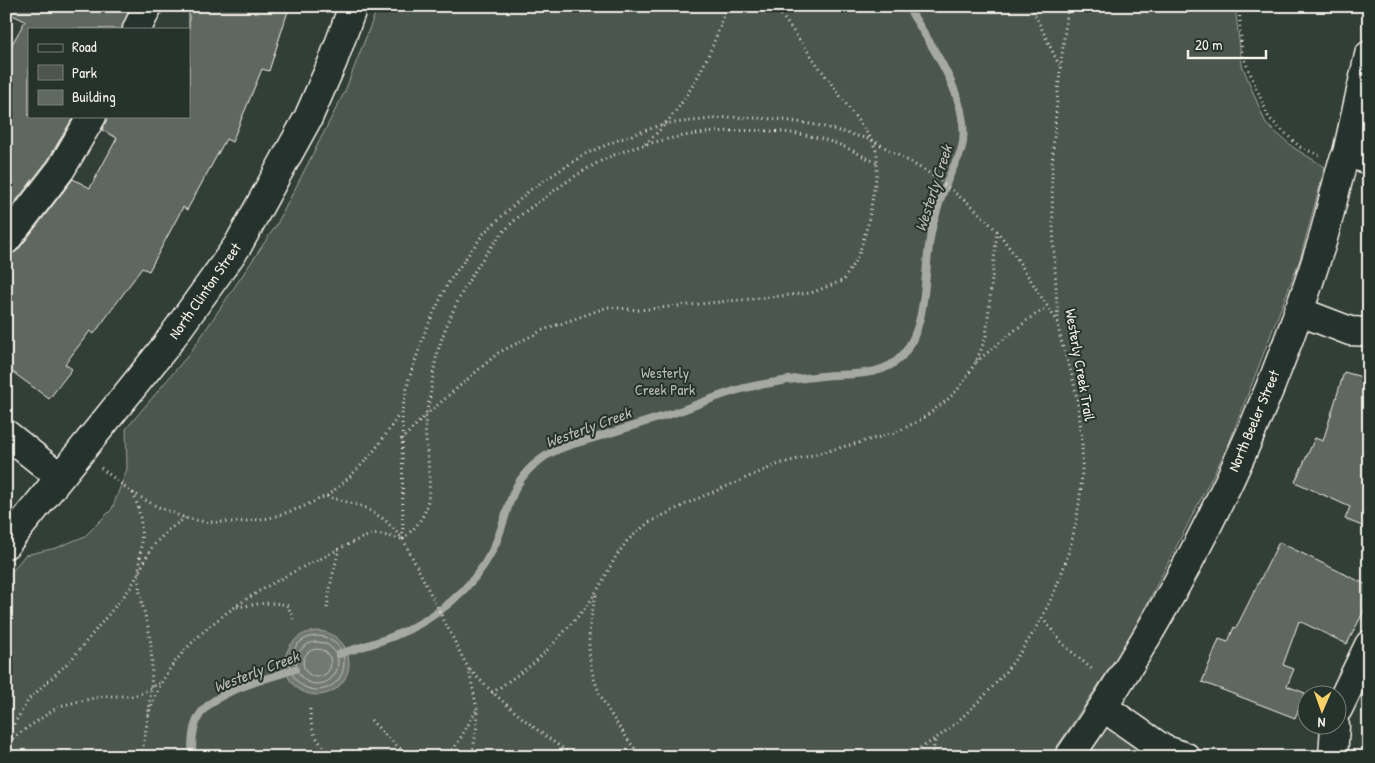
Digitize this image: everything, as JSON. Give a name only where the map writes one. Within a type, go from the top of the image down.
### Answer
[{"type":"street","points":[[138,28],[148,6]]},
{"type":"street","name":"North Clinton Street","points":[[6,544],[165,347],[238,245],[308,118],[333,61],[353,6]]},
{"type":"street","name":"North Beeler Street","points":[[1069,757],[1110,697],[1164,606],[1211,518],[1252,428],[1298,312],[1322,241],[1353,160],[1369,55]]},
{"type":"street","points":[[6,240],[61,169],[91,118]]},
{"type":"street","points":[[1298,312],[1350,331],[1369,332]]},
{"type":"street","points":[[6,434],[60,476]]},
{"type":"street","points":[[1348,688],[1369,645]]},
{"type":"street","points":[[1110,697],[1163,748],[1186,757]]},
{"type":"street","points":[[1333,757],[1334,736]]},
{"type":"path","points":[[642,146],[664,124],[693,86],[718,34],[726,6]]},
{"type":"path","points":[[401,440],[426,415],[498,353],[544,330],[608,307],[638,310],[811,293],[844,280],[859,254],[868,224],[877,172],[877,153],[872,140],[775,6]]},
{"type":"path","points":[[1031,6],[1060,66]]},
{"type":"path","name":"Westerly Creek Trail","points":[[902,757],[935,740],[960,720],[998,682],[1028,643],[1054,596],[1068,556],[1079,514],[1082,479],[1082,440],[1074,383],[1058,323],[1052,169],[1060,66],[1068,6]]},
{"type":"path","points":[[1239,6],[1242,54],[1269,118],[1300,147],[1353,160]]},
{"type":"path","points":[[403,539],[402,411],[417,353],[435,308],[448,284],[484,233],[530,190],[585,154],[664,124],[731,117],[777,119],[817,125],[872,140],[912,162],[955,191],[972,206],[997,231],[1019,261],[1058,323]]},
{"type":"path","points":[[403,539],[419,522],[428,502],[426,415],[439,346],[447,324],[456,302],[494,244],[508,226],[527,210],[570,180],[608,157],[642,146],[694,134],[739,130],[808,135],[831,141],[877,163]]},
{"type":"path","points":[[492,693],[534,663],[587,606],[627,541],[648,523],[692,501],[779,464],[895,433],[922,419],[946,401],[960,387],[976,362],[986,337],[997,231]]},
{"type":"path","points":[[976,362],[1030,318],[1047,308]]},
{"type":"path","points":[[81,452],[133,493],[156,506],[185,518],[206,522],[239,522],[270,518],[300,508],[326,496],[366,462],[382,442],[402,411]]},
{"type":"path","points":[[133,493],[142,518],[142,546],[139,571],[141,602],[151,646],[148,715],[141,757]]},
{"type":"path","points":[[326,496],[364,507],[385,520],[403,539],[469,670],[478,708],[472,757]]},
{"type":"path","points":[[6,737],[29,698],[71,660],[131,587],[152,547],[168,530],[185,518]]},
{"type":"path","points":[[148,715],[168,670],[189,646],[207,628],[262,589],[298,569],[373,534],[403,539]]},
{"type":"path","points":[[327,608],[332,577],[340,549]]},
{"type":"path","points":[[597,592],[589,626],[590,666],[603,702],[641,757]]},
{"type":"path","points":[[237,607],[270,603],[282,604],[288,606],[293,618]]},
{"type":"path","points":[[1042,618],[1064,645],[1089,668],[1110,697]]},
{"type":"path","points":[[469,670],[492,693],[533,727],[576,757]]},
{"type":"path","points":[[6,746],[14,737],[59,706],[103,696],[133,696],[150,689],[164,678]]},
{"type":"path","points":[[445,757],[468,728],[478,708]]},
{"type":"path","points":[[310,709],[311,726],[320,745],[336,757]]},
{"type":"path","points":[[371,720],[410,757]]},
{"type":"path","points":[[932,757],[935,740]]},
{"type":"green space","name":"Westerly Creek Park","points":[[378,6],[1235,6],[1242,65],[1266,124],[1294,148],[1325,167],[1300,259],[1228,446],[1129,639],[1050,757],[6,757],[6,579],[25,555],[56,548],[85,536],[112,509],[127,469],[126,429],[190,353],[277,224],[345,91]]},
{"type":"green space","points":[[1103,707],[1186,757],[1069,757]]},
{"type":"water","points":[[311,631],[323,631],[340,640],[347,651],[349,663],[347,675],[340,686],[323,695],[311,695],[299,690],[290,681],[285,669],[285,657],[290,645],[299,636]]},
{"type":"building","points":[[6,6],[131,6],[122,28],[28,28],[28,118],[73,118],[48,160],[6,214],[6,55],[25,21],[6,12]]},
{"type":"building","points":[[189,6],[272,6],[288,11],[269,71],[262,69],[232,142],[226,139],[187,210],[183,207],[149,271],[142,268],[94,334],[90,331],[65,364],[72,369],[49,399],[6,367],[6,255],[18,250],[73,179],[90,188],[117,138],[102,130],[107,118],[190,118]]},
{"type":"building","points":[[1344,372],[1369,379],[1369,529],[1345,519],[1350,507],[1295,482],[1315,438],[1323,441]]},
{"type":"building","points":[[1279,542],[1369,586],[1369,601],[1347,644],[1299,621],[1283,665],[1294,669],[1287,686],[1298,690],[1298,710],[1295,718],[1202,682],[1219,639],[1228,642],[1234,627],[1236,628]]},
{"type":"waterway","name":"Westerly Creek","points":[[339,654],[381,641],[409,629],[437,612],[463,591],[484,565],[492,551],[514,491],[520,480],[540,460],[554,451],[674,413],[737,390],[790,380],[875,371],[885,368],[902,356],[918,327],[922,310],[933,224],[946,183],[961,151],[964,133],[962,114],[948,75],[907,6]]},
{"type":"waterway","name":"Westerly Creek","points":[[192,757],[192,741],[195,726],[199,716],[206,707],[242,686],[295,669]]}]
